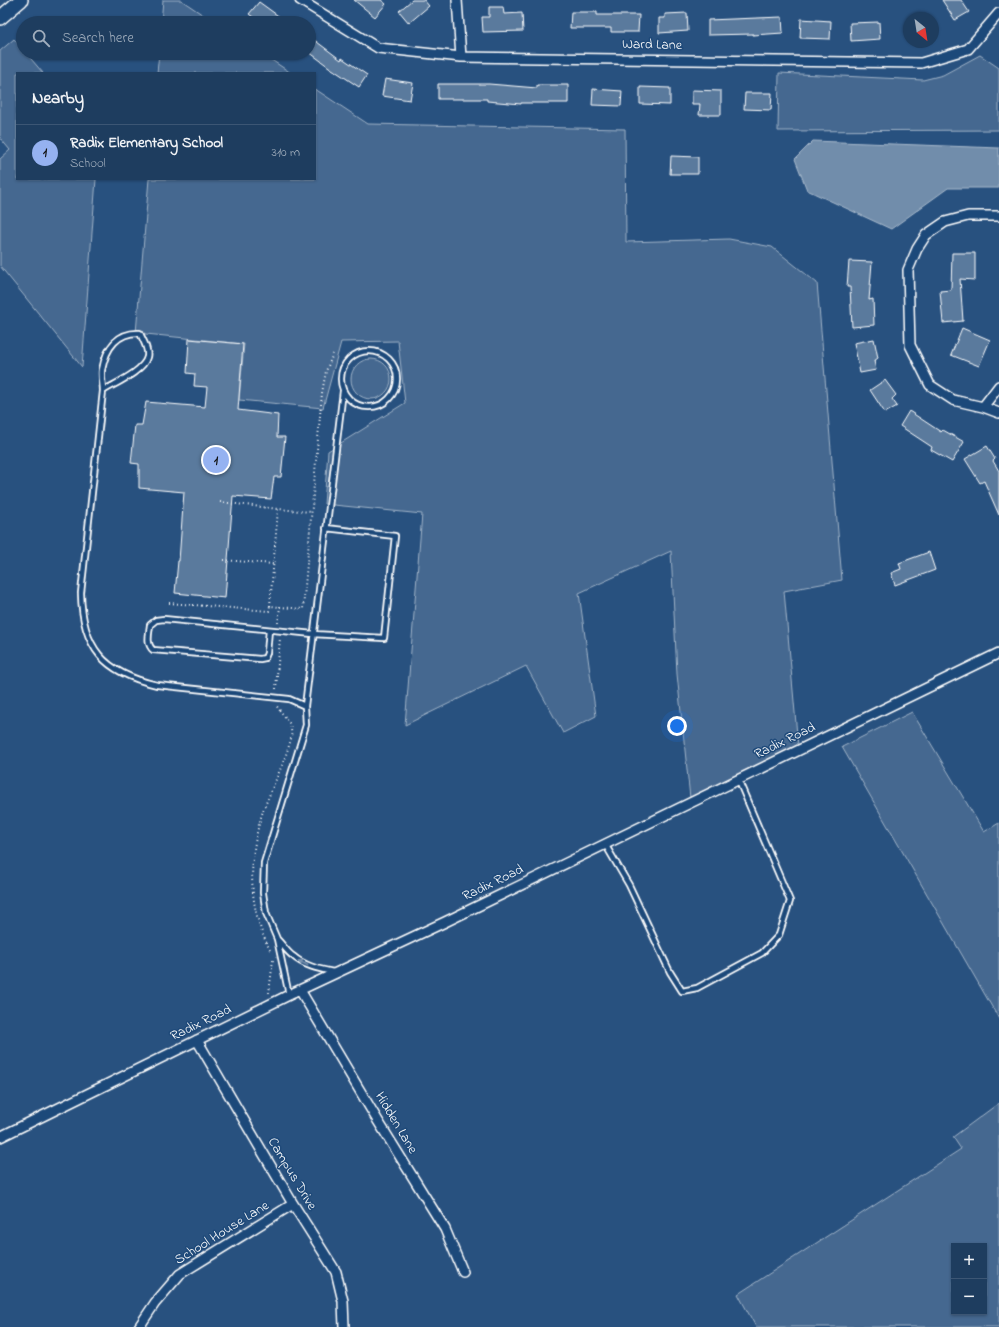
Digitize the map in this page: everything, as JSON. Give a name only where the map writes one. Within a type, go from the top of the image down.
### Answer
[{"type":"main road","points":[[0,18],[20,0]]},
{"type":"street","name":"Ward Lane","points":[[300,0],[378,48],[461,57],[921,63],[968,49],[999,13]]},
{"type":"street","points":[[457,0],[461,57]]},
{"type":"street","points":[[999,216],[968,216],[945,222],[926,235],[917,249],[908,270],[910,345],[930,384],[953,400],[999,412]]},
{"type":"street","points":[[983,407],[999,386]]},
{"type":"street","name":"Radix Road","points":[[0,1137],[289,995],[999,653]]},
{"type":"street","name":"Hidden Lane","points":[[300,990],[378,1121],[445,1229],[463,1272]]},
{"type":"street","name":"Campus Drive","points":[[197,1040],[293,1204],[336,1272],[344,1301],[344,1327]]},
{"type":"street","name":"School House Lane","points":[[139,1327],[155,1303],[180,1274],[293,1204]]},
{"type":"lane","points":[[103,392],[132,374],[142,365],[147,357],[146,346],[140,333],[127,334],[116,339],[107,353],[102,370],[103,392],[82,592],[84,625],[95,650],[115,669],[140,681],[157,685],[288,698],[305,706]]},
{"type":"lane","points":[[289,995],[277,939],[266,913],[263,893],[264,863],[306,725],[305,706],[343,391],[341,377],[346,362],[360,352],[376,351],[390,359],[398,373],[396,390],[386,402],[371,408],[355,404],[343,391]]},
{"type":"lane","points":[[269,630],[267,653],[265,658],[260,659],[153,650],[149,647],[148,642],[150,625],[156,620],[164,619],[313,634],[384,638],[395,536],[326,528]]},
{"type":"lane","points":[[605,844],[629,885],[670,972],[682,991],[697,988],[762,953],[780,936],[790,901],[738,779]]},
{"type":"lane","points":[[277,939],[292,956],[300,962],[308,966],[337,973]]},
{"type":"path","points":[[270,606],[303,609],[323,384],[328,364],[333,354]]},
{"type":"path","points":[[220,502],[278,510],[312,512]]},
{"type":"path","points":[[169,603],[270,611],[278,510]]},
{"type":"path","points":[[224,560],[273,564]]},
{"type":"path","points":[[278,624],[280,607]]},
{"type":"shaded area","points":[[163,0],[181,0],[205,16],[162,16]]},
{"type":"shaded area","points":[[14,39],[16,41],[16,60],[32,60],[42,72],[16,72],[16,180],[96,180],[82,367],[0,266],[0,159],[10,150],[0,138],[0,51]]},
{"type":"shaded area","points":[[980,55],[999,68],[999,130],[778,131],[779,73],[923,80],[943,75]]},
{"type":"shaded area","points":[[158,60],[272,60],[290,72],[157,72]]},
{"type":"shaded area","points":[[316,90],[368,124],[625,129],[626,242],[729,239],[772,247],[817,283],[842,580],[784,591],[798,746],[690,798],[677,674],[671,551],[579,593],[596,716],[563,733],[526,666],[405,725],[422,514],[324,504],[328,451],[405,403],[398,341],[341,342],[323,408],[239,400],[244,344],[136,333],[149,180],[316,180]]},
{"type":"shaded area","points":[[813,141],[999,148],[999,188],[948,188],[891,229],[807,190],[795,159]]},
{"type":"shaded area","points":[[375,359],[382,362],[388,368],[391,379],[390,387],[382,396],[375,399],[367,399],[360,396],[352,387],[351,375],[354,368],[363,360]]},
{"type":"shaded area","points":[[912,712],[984,832],[999,823],[999,1019],[842,747]]},
{"type":"shaded area","points":[[999,1103],[999,1327],[756,1327],[738,1294],[961,1149],[953,1137]]},
{"type":"building","points":[[354,0],[381,0],[386,4],[375,17]]},
{"type":"building","points":[[412,0],[424,0],[429,6],[409,23],[399,11]]},
{"type":"building","points":[[942,0],[961,0],[969,12],[955,20]]},
{"type":"building","points":[[259,2],[278,16],[252,16],[249,14]]},
{"type":"building","points":[[489,7],[503,7],[504,14],[522,13],[523,31],[483,32],[482,17],[489,17]]},
{"type":"building","points":[[571,12],[597,12],[597,15],[639,15],[638,32],[611,32],[611,28],[570,28]]},
{"type":"building","points":[[687,13],[688,31],[659,33],[659,18],[665,18],[665,14]]},
{"type":"building","points":[[782,17],[783,33],[708,35],[708,20]]},
{"type":"building","points":[[801,19],[831,21],[830,39],[800,38]]},
{"type":"building","points":[[879,22],[880,39],[851,41],[850,23]]},
{"type":"building","points":[[316,41],[341,60],[342,58],[367,75],[359,87],[316,57]]},
{"type":"building","points":[[385,79],[413,83],[410,100],[382,96]]},
{"type":"building","points":[[438,84],[489,84],[537,88],[537,85],[568,85],[568,103],[521,104],[487,101],[487,99],[438,99]]},
{"type":"building","points":[[640,87],[670,88],[670,105],[640,104]]},
{"type":"building","points":[[593,89],[622,91],[621,106],[592,105]]},
{"type":"building","points":[[692,90],[721,91],[721,115],[699,115],[700,104],[692,104]]},
{"type":"building","points":[[745,93],[772,93],[771,110],[744,109]]},
{"type":"building","points":[[671,156],[698,157],[698,174],[670,174]]},
{"type":"building","points":[[952,253],[975,253],[975,280],[960,279],[963,321],[943,323],[940,291],[951,290]]},
{"type":"building","points":[[849,261],[872,262],[869,300],[873,299],[874,325],[852,327],[850,287],[847,287]]},
{"type":"building","points":[[962,328],[990,340],[979,366],[951,355]]},
{"type":"building","points":[[189,339],[243,344],[238,410],[278,415],[277,437],[285,437],[281,477],[274,477],[271,499],[233,496],[225,598],[175,593],[184,492],[139,488],[139,464],[131,463],[135,425],[142,425],[146,402],[205,407],[207,387],[194,386],[195,374],[187,373]]},
{"type":"building","points":[[874,339],[878,358],[874,361],[876,370],[860,373],[854,343]]},
{"type":"building","points":[[885,380],[896,395],[892,399],[897,406],[885,413],[870,390]]},
{"type":"building","points":[[909,411],[941,432],[943,430],[964,442],[952,462],[931,450],[932,447],[900,426]]},
{"type":"building","points":[[987,446],[995,459],[993,461],[999,471],[999,515],[984,481],[980,483],[965,459]]},
{"type":"building","points":[[929,552],[935,570],[895,585],[891,573],[901,569],[899,563]]},
{"type":"place","name":"Radix Elementary School","points":[[216,460]]}]
